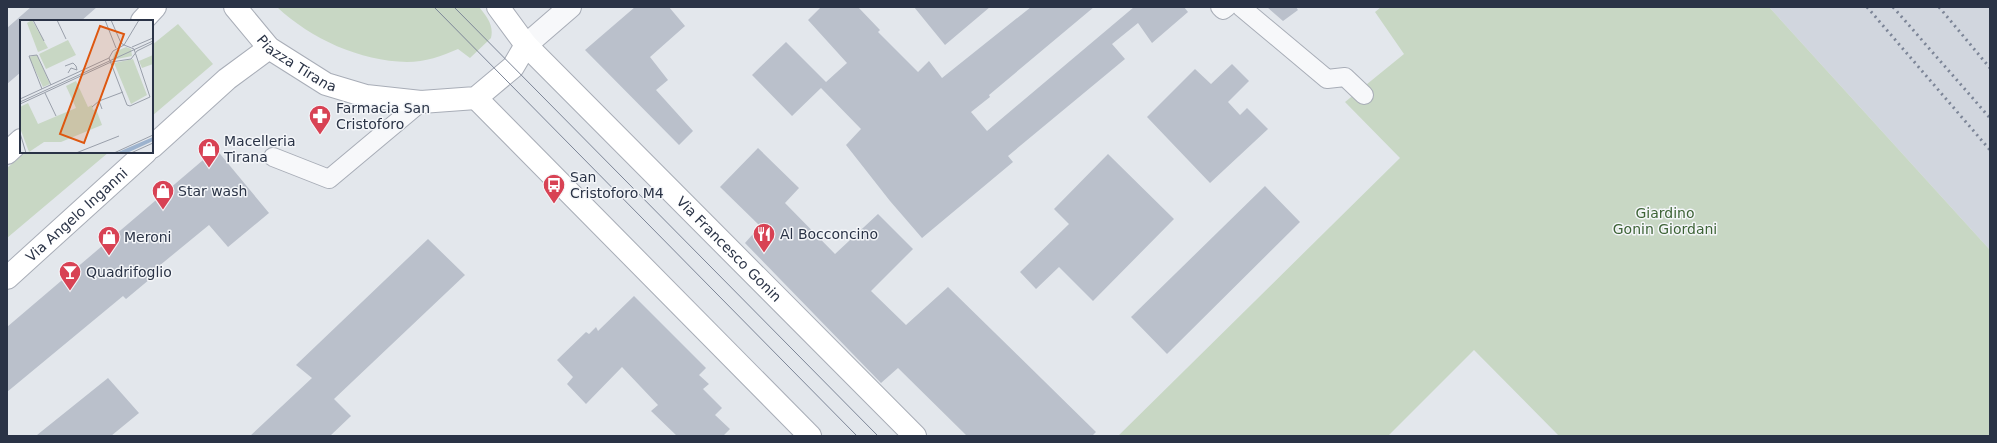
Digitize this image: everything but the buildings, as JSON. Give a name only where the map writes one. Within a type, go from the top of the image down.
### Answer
[{"type":"street","points":[[143,20],[155,7]]},
{"type":"street","name":"Piazza Tirana","points":[[235,7],[269,48],[326,84],[366,96],[421,102],[476,98]]},
{"type":"street","points":[[498,7],[526,45]]},
{"type":"street","points":[[570,7],[526,45],[513,67],[476,98],[810,436]]},
{"type":"street","name":"Via Francesco Gonin","points":[[526,45],[915,436]]},
{"type":"street","points":[[153,146],[227,79],[269,48]]},
{"type":"street","points":[[7,153],[20,141]]},
{"type":"street","name":"Via Angelo Inganni","points":[[7,278],[145,153]]},
{"type":"lane","points":[[1220,7],[1223,10],[1227,7]]},
{"type":"lane","points":[[1241,7],[1327,79],[1345,77],[1364,96]]},
{"type":"lane","points":[[273,157],[329,179],[421,102]]},
{"type":"shaded area","points":[[1769,7],[1990,7],[1990,250]]},
{"type":"green space","points":[[277,7],[479,7],[491,25],[492,33],[491,38],[470,58],[458,49],[427,60],[407,62],[389,61],[354,53],[337,46],[305,29],[290,19]]},
{"type":"green space","name":"Giardino Gonin Giordani","points":[[1381,7],[1769,7],[1990,250],[1990,436],[1559,436],[1474,350],[1388,436],[1118,436],[1400,158],[1345,102],[1404,54],[1375,12]]},
{"type":"green space","points":[[178,24],[213,64],[153,115],[153,44]]},
{"type":"green space","points":[[25,153],[108,153],[7,238],[7,168]]},
{"type":"tram line","points":[[434,7],[857,436]]},
{"type":"tram line","points":[[454,7],[878,436]]},
{"type":"railway","points":[[1867,7],[1990,150]]},
{"type":"railway","points":[[1893,7],[1990,118]]},
{"type":"railway","points":[[1939,7],[1990,68]]},
{"type":"place","name":"Farmacia San Cristoforo","points":[[320,136]]},
{"type":"place","name":"Macelleria Tirana","points":[[209,168]]},
{"type":"place","name":"San Cristoforo M4","points":[[554,204]]},
{"type":"place","name":"Star wash","points":[[163,210]]},
{"type":"place","name":"Al Bocconcino","points":[[764,254]]},
{"type":"place","name":"Meroni","points":[[109,256]]},
{"type":"place","name":"Quadrifoglio","points":[[70,292]]}]
